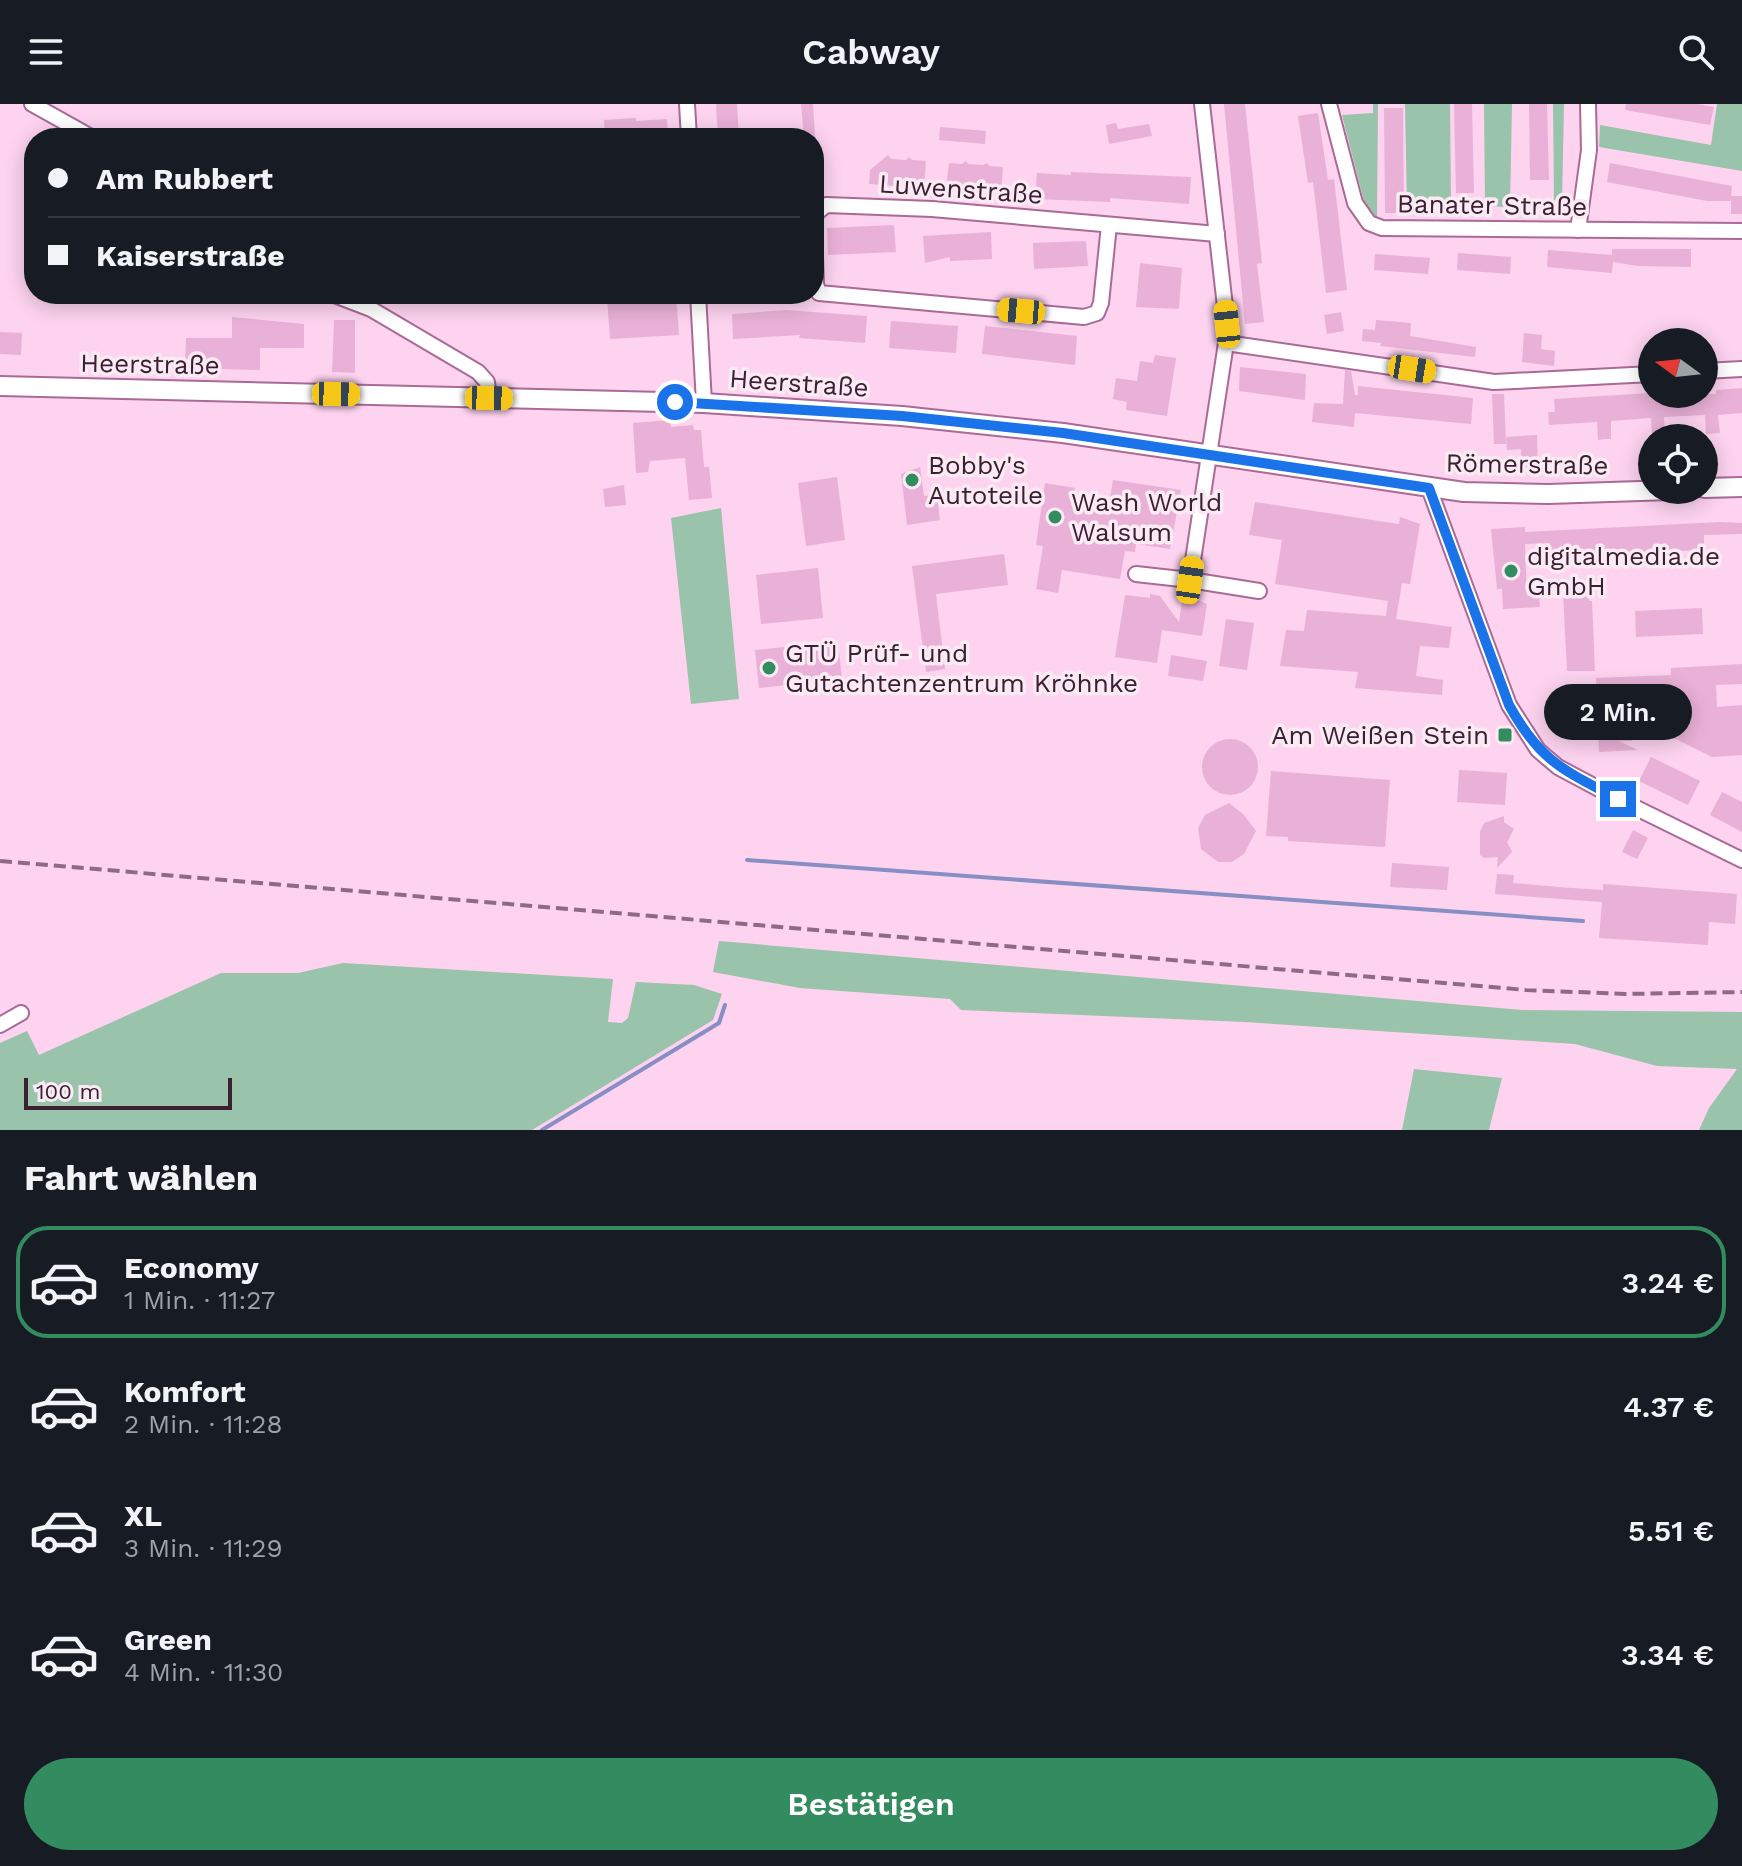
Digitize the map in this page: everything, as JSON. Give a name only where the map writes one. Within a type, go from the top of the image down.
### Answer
[{"type":"main road","name":"Heerstraße","points":[[0,386],[704,403],[902,416],[1011,427],[1429,488]]},
{"type":"main road","points":[[1718,488],[1742,487]]},
{"type":"main road","name":"Römerstraße","points":[[1429,488],[1503,494],[1638,491]]},
{"type":"street","points":[[32,104],[75,128]]},
{"type":"street","points":[[687,104],[688,128]]},
{"type":"street","points":[[1190,580],[1227,324],[1202,104]]},
{"type":"street","name":"Banater Straße","points":[[1329,104],[1355,203],[1369,223],[1396,229],[1742,231]]},
{"type":"street","points":[[1578,230],[1589,150],[1588,104]]},
{"type":"street","name":"Luwenstraße","points":[[824,207],[932,209],[1217,234]]},
{"type":"street","points":[[824,293],[1084,317],[1097,313],[1101,303],[1109,225]]},
{"type":"street","points":[[358,304],[478,372],[487,382],[489,398]]},
{"type":"street","points":[[699,304],[704,403]]},
{"type":"street","points":[[1226,343],[1494,382],[1638,375]]},
{"type":"street","points":[[1718,370],[1742,369]]},
{"type":"street","points":[[1429,488],[1509,705],[1538,750],[1558,767],[1742,860]]},
{"type":"street","points":[[1136,574],[1259,591]]},
{"type":"street","points":[[0,1025],[21,1013]]},
{"type":"green space","points":[[1373,104],[1378,104],[1377,218],[1365,205],[1342,115],[1373,113]]},
{"type":"green space","points":[[1405,104],[1450,104],[1451,207],[1407,206]]},
{"type":"green space","points":[[1484,104],[1512,104],[1510,207],[1485,206]]},
{"type":"green space","points":[[1553,104],[1564,104],[1562,203],[1554,202]]},
{"type":"green space","points":[[1717,104],[1742,104],[1742,171],[1599,147],[1600,125],[1711,145]]},
{"type":"green space","points":[[721,508],[739,699],[691,704],[671,518]]},
{"type":"green space","points":[[719,941],[1522,1010],[1742,1012],[1742,1130],[1699,1130],[1709,1108],[1737,1069],[1657,1066],[1575,1044],[1245,1022],[961,1010],[950,999],[800,988],[713,972]]},
{"type":"green space","points":[[343,963],[613,979],[608,1022],[622,1023],[628,1018],[636,982],[694,985],[722,994],[713,1020],[532,1130],[0,1130],[0,1043],[27,1031],[39,1055],[221,973],[298,973]]},
{"type":"green space","points":[[1414,1069],[1502,1078],[1489,1130],[1402,1130]]},
{"type":"building","points":[[716,104],[737,104],[738,128],[717,128]]},
{"type":"building","points":[[801,104],[813,104],[814,128],[803,128]]},
{"type":"building","points":[[1224,104],[1245,104],[1262,263],[1257,264],[1264,322],[1245,324]]},
{"type":"building","points":[[1454,104],[1472,104],[1474,193],[1456,193]]},
{"type":"building","points":[[1529,104],[1547,104],[1549,180],[1530,180]]},
{"type":"building","points":[[1626,104],[1697,104],[1714,107],[1710,125],[1625,110]]},
{"type":"building","points":[[1384,108],[1403,108],[1404,213],[1385,213]]},
{"type":"building","points":[[1318,113],[1328,180],[1334,179],[1347,290],[1326,293],[1313,182],[1308,183],[1298,116]]},
{"type":"building","points":[[667,119],[667,128],[604,128],[604,120]]},
{"type":"building","points":[[1116,123],[1118,129],[1149,124],[1152,136],[1109,144],[1106,125]]},
{"type":"building","points":[[940,127],[986,131],[985,144],[939,140]]},
{"type":"building","points":[[888,155],[891,159],[906,160],[909,157],[926,161],[924,188],[869,184],[870,170]]},
{"type":"building","points":[[966,161],[968,164],[987,163],[989,166],[1003,167],[1001,193],[946,189],[949,163],[962,164]]},
{"type":"building","points":[[1610,163],[1732,186],[1731,196],[1742,196],[1742,214],[1731,214],[1731,201],[1707,201],[1607,182]]},
{"type":"building","points":[[1071,172],[1191,177],[1189,204],[1110,198],[1110,202],[1035,199],[1037,173],[1071,175]]},
{"type":"building","points":[[894,225],[896,252],[828,255],[827,228]]},
{"type":"building","points":[[991,232],[992,259],[950,261],[950,257],[925,263],[923,236]]},
{"type":"building","points":[[1086,241],[1088,266],[1034,269],[1033,243]]},
{"type":"building","points":[[1612,249],[1691,249],[1691,267],[1613,262],[1612,273],[1547,267],[1548,250],[1612,255]]},
{"type":"building","points":[[1458,253],[1511,257],[1510,274],[1457,270]]},
{"type":"building","points":[[1375,254],[1430,258],[1428,274],[1374,270]]},
{"type":"building","points":[[1140,263],[1182,268],[1179,309],[1136,307]]},
{"type":"building","points":[[607,304],[677,304],[679,335],[610,339]]},
{"type":"building","points":[[786,310],[867,316],[865,343],[799,338],[800,335],[733,339],[732,314]]},
{"type":"building","points":[[1341,312],[1344,331],[1327,334],[1324,315]]},
{"type":"building","points":[[232,317],[304,324],[304,348],[260,348],[260,370],[185,368],[186,338],[232,338]]},
{"type":"building","points":[[334,320],[355,320],[355,373],[332,372]]},
{"type":"building","points":[[1376,320],[1411,323],[1410,336],[1476,347],[1475,357],[1380,346],[1381,343],[1362,341],[1363,329],[1375,330]]},
{"type":"building","points":[[891,321],[958,326],[956,353],[889,348]]},
{"type":"building","points":[[985,326],[1077,336],[1075,365],[982,354]]},
{"type":"building","points":[[0,332],[22,333],[21,355],[0,354]]},
{"type":"building","points":[[1524,333],[1542,335],[1541,349],[1555,351],[1554,366],[1522,362]]},
{"type":"building","points":[[1155,355],[1176,358],[1167,416],[1126,410],[1127,402],[1113,399],[1116,378],[1137,381],[1140,361],[1153,363]]},
{"type":"building","points":[[1240,367],[1306,374],[1305,400],[1239,391]]},
{"type":"building","points":[[1345,370],[1351,371],[1355,395],[1358,395],[1358,386],[1473,398],[1471,424],[1355,413],[1354,427],[1312,422],[1314,403],[1343,404]]},
{"type":"building","points":[[1742,388],[1742,413],[1718,415],[1720,433],[1718,424],[1705,424],[1705,415],[1664,417],[1664,424],[1651,424],[1651,418],[1611,421],[1611,439],[1598,440],[1597,422],[1549,425],[1548,412],[1555,412],[1554,399],[1638,394],[1638,408],[1718,408],[1718,390]]},
{"type":"building","points":[[1492,394],[1504,394],[1506,444],[1494,444]]},
{"type":"building","points":[[670,420],[671,427],[693,425],[694,430],[701,430],[704,467],[709,467],[712,498],[689,500],[685,458],[650,461],[648,472],[636,473],[633,423]]},
{"type":"building","points":[[1537,435],[1538,472],[1522,473],[1521,449],[1507,450],[1506,437]]},
{"type":"building","points":[[920,467],[924,496],[937,495],[940,520],[907,525],[901,474]]},
{"type":"building","points":[[837,477],[845,540],[806,546],[798,483]]},
{"type":"building","points":[[1113,480],[1181,490],[1170,549],[1136,544],[1135,552],[1125,551],[1120,579],[1062,570],[1058,593],[1036,589],[1043,546],[1036,545],[1045,483],[1075,488],[1073,499],[1109,504]]},
{"type":"building","points":[[624,485],[626,505],[605,507],[603,489]]},
{"type":"building","points":[[1255,502],[1399,524],[1400,517],[1420,524],[1410,584],[1402,583],[1396,619],[1452,627],[1449,648],[1420,646],[1416,676],[1443,680],[1442,695],[1355,688],[1358,672],[1280,666],[1286,630],[1304,631],[1307,610],[1386,616],[1388,601],[1275,584],[1282,540],[1249,535]]},
{"type":"building","points":[[1742,523],[1742,534],[1704,535],[1704,550],[1609,554],[1609,550],[1593,555],[1551,556],[1550,543],[1525,544],[1527,596],[1539,595],[1540,607],[1503,609],[1502,589],[1497,589],[1491,529],[1525,527],[1525,532]]},
{"type":"building","points":[[1004,554],[1008,585],[936,594],[945,669],[926,672],[912,566]]},
{"type":"building","points":[[818,568],[823,618],[761,624],[756,575]]},
{"type":"building","points":[[1588,592],[1589,601],[1592,601],[1595,671],[1567,671],[1563,593]]},
{"type":"building","points":[[1150,594],[1160,596],[1179,622],[1182,601],[1193,598],[1207,604],[1202,636],[1162,630],[1157,663],[1115,657],[1125,595],[1150,598]]},
{"type":"building","points":[[1702,608],[1703,634],[1636,637],[1635,611]]},
{"type":"building","points":[[1226,619],[1254,623],[1247,670],[1219,666]]},
{"type":"building","points":[[838,642],[842,679],[759,688],[755,650]]},
{"type":"building","points":[[1171,655],[1207,661],[1203,681],[1168,676]]},
{"type":"building","points":[[1742,664],[1742,684],[1716,685],[1717,707],[1742,705],[1742,755],[1712,757],[1676,739],[1659,740],[1659,726],[1639,726],[1632,741],[1619,741],[1638,750],[1599,752],[1596,678],[1671,675],[1671,668]]},
{"type":"building","points":[[1230,739],[1250,747],[1258,767],[1250,787],[1230,795],[1210,787],[1202,767],[1210,747]]},
{"type":"building","points":[[1651,757],[1700,781],[1688,805],[1639,781]]},
{"type":"building","points":[[1459,770],[1507,773],[1505,805],[1457,802]]},
{"type":"building","points":[[1271,771],[1390,780],[1385,847],[1288,841],[1288,837],[1266,836]]},
{"type":"building","points":[[1722,792],[1742,802],[1742,832],[1710,815]]},
{"type":"building","points":[[1229,803],[1244,815],[1256,831],[1244,854],[1232,862],[1218,862],[1201,849],[1198,828],[1205,815]]},
{"type":"building","points":[[1504,816],[1504,822],[1514,829],[1507,842],[1512,852],[1497,868],[1498,857],[1484,858],[1480,855],[1480,832],[1484,823]]},
{"type":"building","points":[[1633,830],[1648,838],[1637,859],[1622,852]]},
{"type":"building","points":[[1392,863],[1449,867],[1447,890],[1390,887]]},
{"type":"building","points":[[1497,874],[1514,875],[1513,883],[1572,888],[1603,890],[1603,884],[1737,894],[1735,924],[1709,922],[1708,945],[1599,938],[1602,902],[1495,894]]},
{"type":"waterway","points":[[747,860],[1583,921]]},
{"type":"waterway","points":[[542,1130],[719,1023],[725,1005]]},
{"type":"railway","points":[[0,861],[1526,990],[1625,994],[1742,992]]},
{"type":"place","name":"Bobby's Autoteile","points":[[912,480]]},
{"type":"place","name":"Wash World Walsum","points":[[1055,517]]},
{"type":"place","name":"digitalmedia.de GmbH","points":[[1511,571]]},
{"type":"place","name":"GTÜ Prüf- und Gutachtenzentrum Kröhnke","points":[[769,668]]},
{"type":"place","name":"Am Weißen Stein","points":[[1505,735]]},
{"type":"route","points":[[675,402],[902,416],[1063,433],[1429,488],[1509,705],[1526,736],[1558,767],[1618,799]]}]
